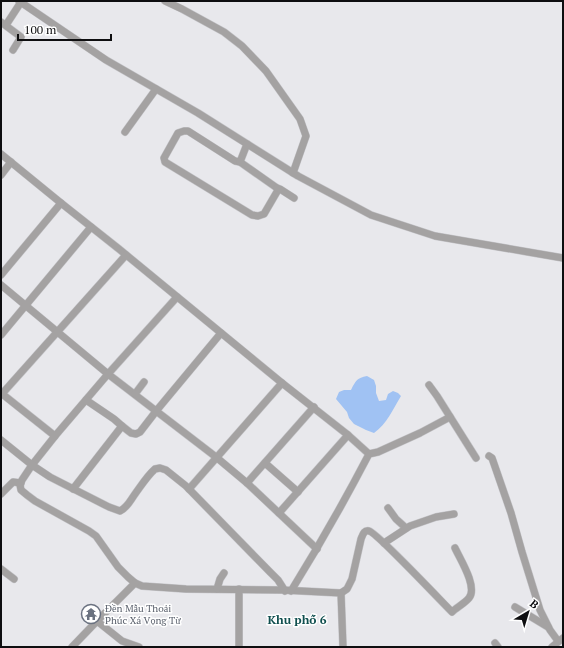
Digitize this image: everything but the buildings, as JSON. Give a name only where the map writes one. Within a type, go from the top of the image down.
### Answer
[{"type":"street","points":[[165,1],[182,8],[224,32],[242,46],[266,71],[300,119],[306,136],[293,173]]},
{"type":"street","points":[[13,50],[21,37],[3,23],[20,2],[106,60],[198,113],[293,173],[371,215],[434,236],[563,258]]},
{"type":"street","points":[[125,132],[156,89]]},
{"type":"street","points":[[277,188],[278,190],[264,214],[255,216],[165,162],[164,158],[178,133],[188,131],[240,162],[294,198]]},
{"type":"street","points":[[240,162],[248,144]]},
{"type":"street","points":[[1,154],[126,254],[220,333],[314,407],[369,454]]},
{"type":"street","points":[[1,175],[11,162]]},
{"type":"street","points":[[1,275],[61,203]]},
{"type":"street","points":[[1,335],[91,227]]},
{"type":"street","points":[[55,436],[1,394],[58,332],[126,254]]},
{"type":"street","points":[[1,285],[108,374],[216,456],[280,513],[317,549]]},
{"type":"street","points":[[177,297],[55,436],[32,465],[20,485],[21,490],[35,501],[96,536],[118,567],[135,583],[142,586],[186,589],[239,589],[342,593],[347,589],[352,579],[361,538],[367,530],[371,531],[384,543],[452,612],[470,598],[472,590],[470,579],[455,548]]},
{"type":"street","points":[[86,400],[131,432],[136,434],[140,432],[156,410],[220,333]]},
{"type":"street","points":[[135,394],[144,382]]},
{"type":"street","points":[[189,489],[216,456],[282,382]]},
{"type":"street","points":[[429,385],[476,458]]},
{"type":"street","points":[[247,483],[314,407]]},
{"type":"street","points":[[369,454],[378,452],[420,433],[450,417]]},
{"type":"street","points":[[73,489],[122,426]]},
{"type":"street","points":[[280,513],[348,435]]},
{"type":"street","points":[[1,440],[32,465],[50,477],[109,507],[120,511],[129,503],[151,472],[160,468],[166,470],[186,486],[288,591]]},
{"type":"street","points":[[288,591],[317,549],[369,454]]},
{"type":"street","points":[[488,456],[492,458],[512,513],[522,552],[540,610],[549,628]]},
{"type":"street","points":[[266,463],[298,492]]},
{"type":"street","points":[[1,494],[13,482],[21,483]]},
{"type":"street","points":[[388,508],[406,528]]},
{"type":"street","points":[[384,543],[410,526],[436,517],[454,514]]},
{"type":"street","points":[[1,569],[14,579]]},
{"type":"street","points":[[217,589],[220,579],[224,573]]},
{"type":"street","points":[[72,647],[135,583]]},
{"type":"street","points":[[239,589],[239,647]]},
{"type":"street","points":[[342,593],[343,647]]},
{"type":"street","points":[[514,607],[549,628],[561,639],[552,647]]},
{"type":"street","points":[[97,621],[122,641],[139,647]]},
{"type":"water","points":[[367,376],[374,380],[379,401],[386,400],[388,394],[393,391],[401,396],[386,421],[374,433],[354,424],[349,418],[347,412],[336,399],[339,392],[351,390],[357,380]]},
{"type":"place","name":"Đền Mẫu Thoải Phúc Xá Vọng Từ","points":[[91,614]]},
{"type":"district","name":"Khu phố 6","points":[[297,619]]}]
